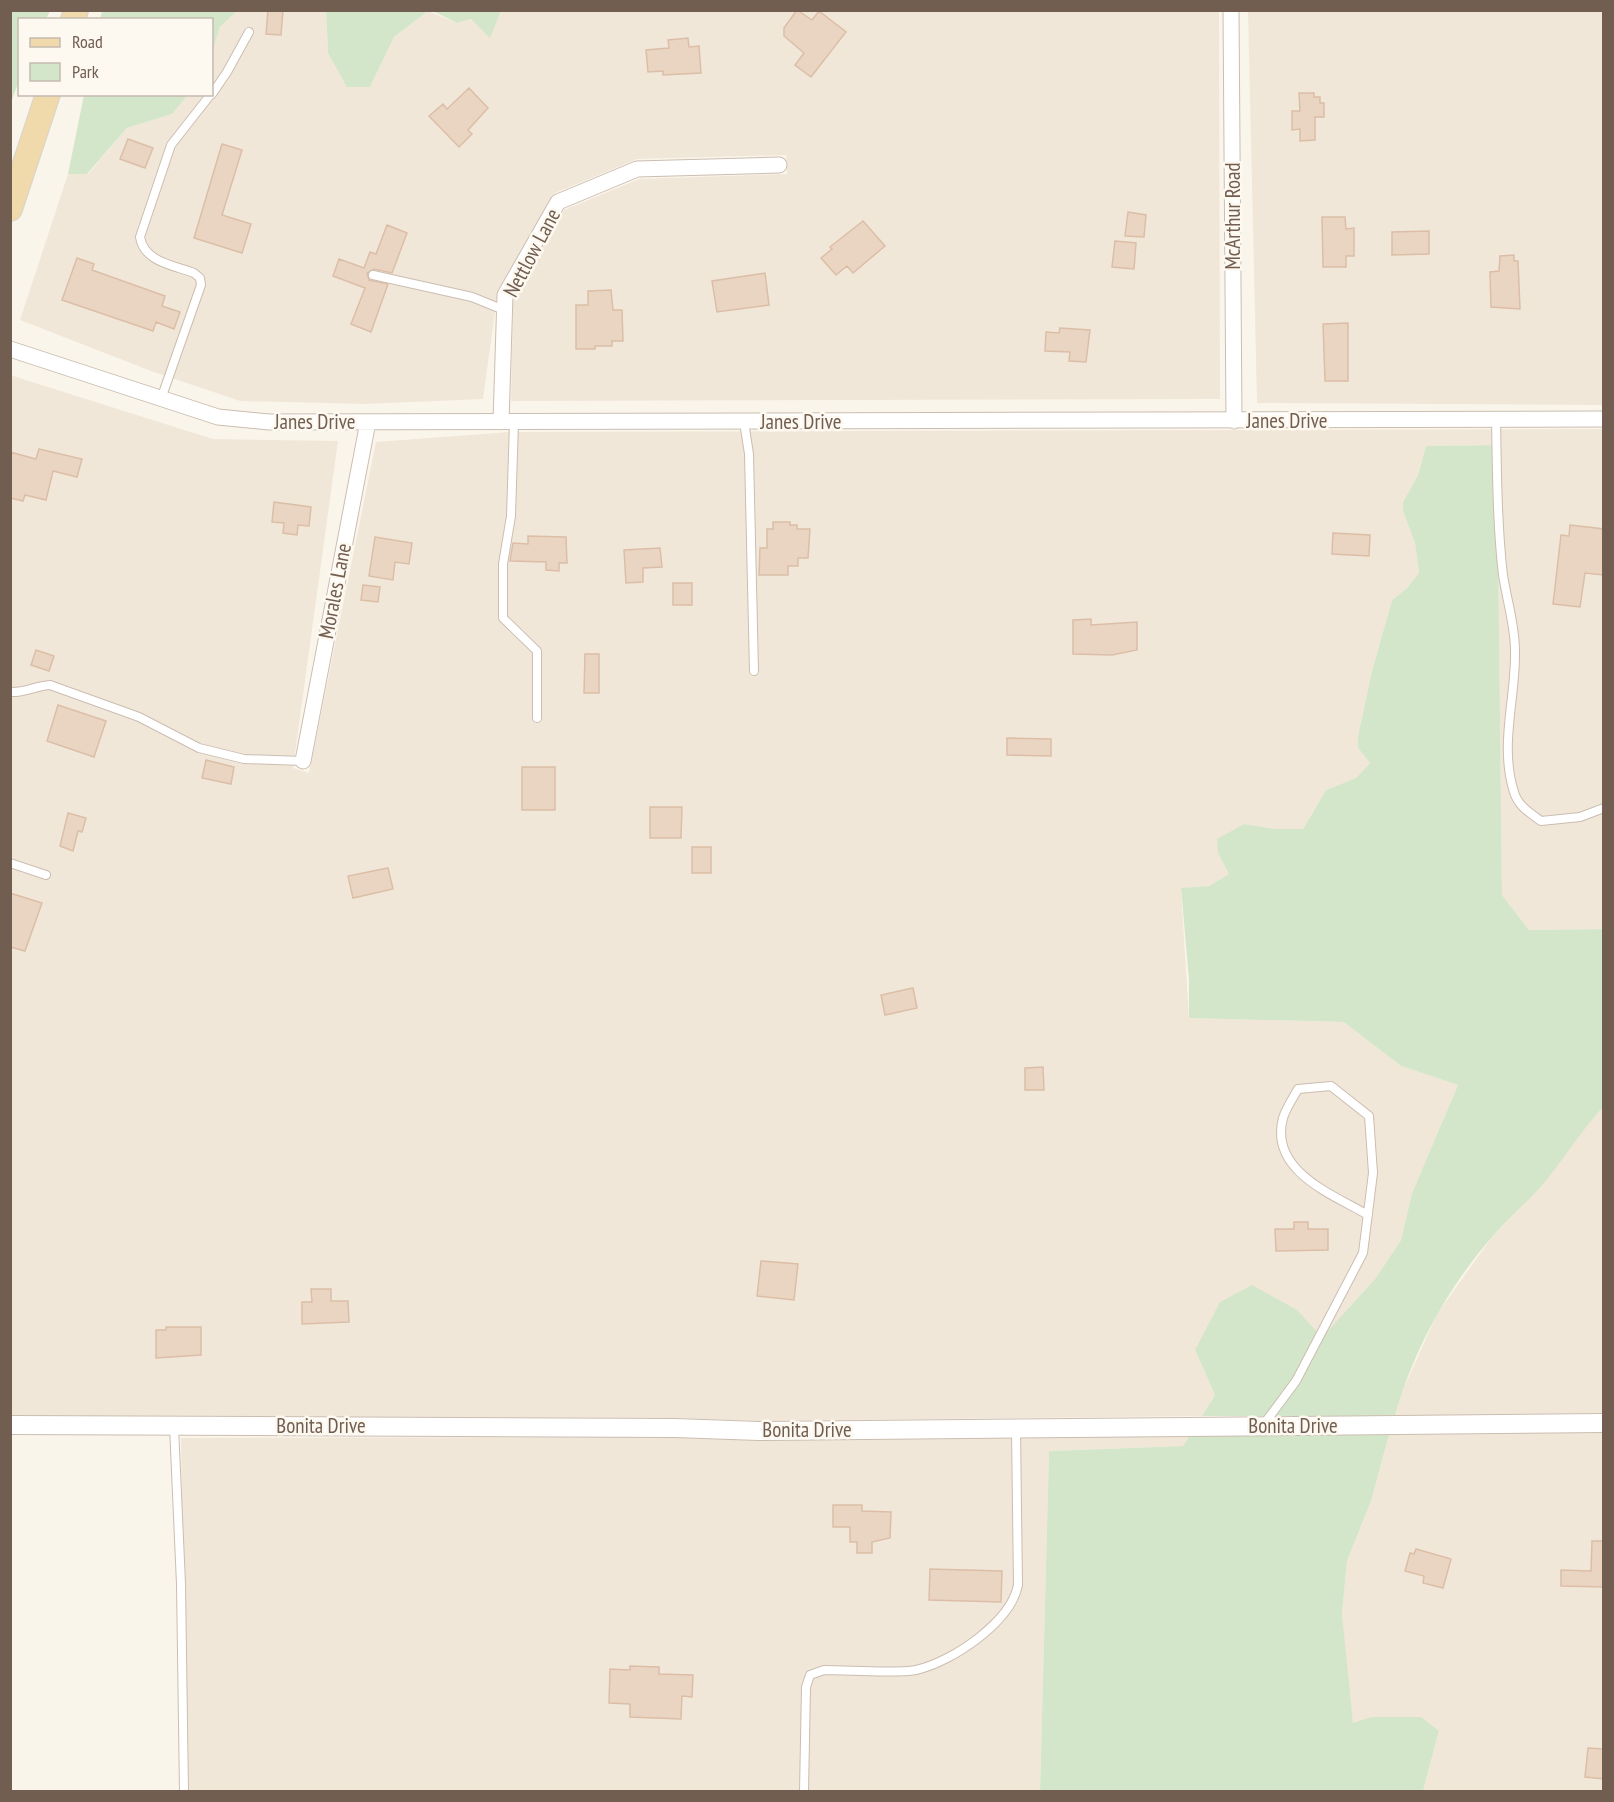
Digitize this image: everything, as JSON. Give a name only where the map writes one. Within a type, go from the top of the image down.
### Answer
[{"type":"main road","points":[[10,209],[47,96]]},
{"type":"street","name":"McArthur Road","points":[[1231,10],[1234,421]]},
{"type":"street","name":"Nettlow Lane","points":[[508,422],[505,295],[558,202],[637,169],[779,165]]},
{"type":"street","name":"Janes Drive","points":[[10,349],[218,417],[244,421],[1604,419]]},
{"type":"street","name":"Morales Lane","points":[[303,761],[368,422]]},
{"type":"street","name":"Bonita Drive","points":[[10,1425],[759,1431],[1604,1423]]},
{"type":"lane","points":[[213,91],[227,72],[249,32]]},
{"type":"lane","points":[[161,399],[201,285],[200,278],[194,273],[148,256],[142,248],[140,237],[171,145],[209,96]]},
{"type":"lane","points":[[373,275],[472,297],[504,310]]},
{"type":"lane","points":[[1496,420],[1503,565],[1514,624],[1515,653],[1508,734],[1508,767],[1514,794],[1522,807],[1541,821],[1580,817],[1604,808]]},
{"type":"lane","points":[[508,422],[511,516],[503,564],[503,618],[537,651],[537,718]]},
{"type":"lane","points":[[744,422],[749,454],[754,671]]},
{"type":"lane","points":[[10,692],[24,693],[38,686],[50,685],[139,717],[199,748],[244,759],[303,761]]},
{"type":"lane","points":[[10,863],[46,875]]},
{"type":"lane","points":[[1263,1426],[1296,1381],[1363,1253],[1368,1215],[1372,1173],[1369,1116],[1331,1086],[1298,1089],[1283,1119],[1283,1151],[1300,1176],[1368,1215]]},
{"type":"lane","points":[[174,1425],[181,1584],[184,1791]]},
{"type":"lane","points":[[804,1791],[806,1687],[810,1675],[824,1670],[916,1670],[942,1659],[984,1634],[1009,1609],[1016,1598],[1018,1585],[1016,1428]]},
{"type":"shaded area","points":[[501,10],[1219,11],[1220,399],[511,401],[513,298],[564,210],[639,179],[787,174],[786,155],[637,159],[555,193],[498,290],[483,399],[364,404],[240,401],[151,371],[20,320],[68,174],[88,174],[127,128],[172,114],[187,96],[213,96],[213,49],[220,27],[237,11],[326,11],[328,53],[370,87],[394,37],[428,11],[457,23],[471,19],[490,37]]},
{"type":"shaded area","points":[[1248,11],[1603,11],[1603,405],[1257,403]]},
{"type":"shaded area","points":[[10,375],[213,439],[338,441],[293,768],[309,773],[376,442],[509,432],[1603,429],[1603,929],[1529,930],[1502,895],[1497,445],[1426,446],[1418,475],[1403,502],[1403,511],[1415,543],[1419,573],[1407,588],[1392,600],[1372,671],[1358,736],[1358,748],[1370,763],[1356,778],[1326,790],[1303,829],[1276,829],[1244,824],[1218,853],[1230,874],[1209,886],[1181,889],[1189,1018],[1345,1022],[1401,1066],[1458,1085],[1412,1193],[1401,1240],[1375,1279],[1321,1338],[1195,1350],[1215,1395],[1202,1416],[760,1421],[675,1418],[11,1416]]},
{"type":"shaded area","points":[[1603,1107],[1603,1413],[1395,1416],[1402,1392],[1437,1314],[1492,1237],[1539,1189],[1588,1123]]},
{"type":"shaded area","points":[[1603,1432],[1603,1791],[1423,1791],[1439,1731],[1353,1724],[1346,1670],[1342,1614],[1347,1561],[1371,1501],[1389,1435]]},
{"type":"shaded area","points":[[1190,1435],[1183,1446],[1049,1451],[1040,1792],[186,1791],[181,1438],[675,1437],[760,1440]]},
{"type":"green space","points":[[11,10],[50,11],[46,18],[18,18],[18,84],[11,102]]},
{"type":"green space","points":[[102,10],[237,11],[220,27],[213,49],[213,18],[100,18]]},
{"type":"green space","points":[[326,10],[428,11],[394,37],[370,87],[347,87],[328,53]]},
{"type":"green space","points":[[433,11],[501,11],[490,38],[471,19],[457,23]]},
{"type":"green space","points":[[84,96],[187,96],[172,114],[127,128],[87,174],[68,174]]},
{"type":"green space","points":[[1497,445],[1502,895],[1529,930],[1603,929],[1603,1107],[1538,1190],[1493,1236],[1461,1276],[1422,1344],[1395,1416],[1202,1416],[1215,1395],[1195,1350],[1220,1302],[1252,1285],[1297,1310],[1322,1337],[1375,1279],[1401,1240],[1412,1193],[1458,1085],[1401,1066],[1344,1022],[1189,1018],[1189,980],[1181,888],[1209,886],[1229,874],[1218,853],[1217,839],[1244,824],[1276,829],[1303,829],[1326,790],[1356,778],[1370,763],[1358,748],[1358,736],[1372,671],[1392,600],[1407,588],[1419,573],[1415,543],[1403,511],[1403,502],[1418,475],[1426,446]]},
{"type":"green space","points":[[1190,1435],[1389,1435],[1371,1501],[1347,1561],[1342,1614],[1353,1723],[1371,1717],[1421,1717],[1439,1731],[1423,1791],[1040,1792],[1049,1451],[1183,1446]]},
{"type":"building","points":[[268,10],[283,10],[281,35],[266,34]]},
{"type":"building","points":[[797,10],[812,20],[819,11],[846,32],[811,77],[795,65],[804,53],[784,36],[784,28]]},
{"type":"building","points":[[688,38],[689,47],[699,46],[701,73],[663,75],[663,71],[648,72],[646,50],[669,48],[668,40]]},
{"type":"building","points":[[469,88],[488,108],[468,130],[472,134],[459,147],[429,116],[443,104],[447,109]]},
{"type":"building","points":[[1299,93],[1314,93],[1314,97],[1320,97],[1320,103],[1324,103],[1324,117],[1315,117],[1315,140],[1300,141],[1300,129],[1292,130],[1292,111],[1300,111]]},
{"type":"building","points":[[128,139],[153,148],[145,168],[120,159]]},
{"type":"building","points":[[222,144],[242,150],[222,215],[251,224],[242,253],[194,238]]},
{"type":"building","points":[[1128,212],[1146,215],[1144,237],[1125,236]]},
{"type":"building","points":[[1322,217],[1345,217],[1346,229],[1354,228],[1354,256],[1346,256],[1346,267],[1323,267]]},
{"type":"building","points":[[863,221],[885,246],[853,273],[847,266],[836,275],[821,258],[832,249],[830,247]]},
{"type":"building","points":[[387,225],[407,233],[392,273],[374,269],[367,273],[369,280],[388,284],[371,332],[351,324],[365,288],[333,276],[339,259],[364,268],[370,252],[376,254]]},
{"type":"building","points":[[1429,231],[1429,254],[1392,255],[1392,232]]},
{"type":"building","points":[[1115,241],[1136,243],[1134,269],[1112,267]]},
{"type":"building","points":[[1514,255],[1514,261],[1518,261],[1520,309],[1491,307],[1490,272],[1499,271],[1500,256]]},
{"type":"building","points":[[77,258],[94,264],[92,270],[165,296],[162,306],[180,312],[174,329],[156,322],[153,331],[62,300]]},
{"type":"building","points":[[765,273],[769,305],[717,312],[712,281]]},
{"type":"building","points":[[611,290],[613,310],[622,310],[623,341],[612,341],[612,346],[595,346],[595,349],[576,349],[576,305],[588,305],[588,291]]},
{"type":"building","points":[[1348,323],[1348,381],[1325,381],[1323,324]]},
{"type":"building","points":[[1060,328],[1090,330],[1086,362],[1069,361],[1070,352],[1045,351],[1046,332],[1059,333]]},
{"type":"building","points":[[39,449],[82,459],[77,477],[53,471],[46,500],[25,495],[23,501],[10,498],[10,452],[36,459]]},
{"type":"building","points":[[274,502],[311,507],[309,526],[298,525],[297,535],[283,533],[284,523],[272,522]]},
{"type":"building","points":[[773,522],[790,522],[790,525],[797,525],[797,529],[810,529],[808,558],[798,558],[798,566],[788,566],[788,575],[759,575],[760,548],[767,548],[767,529],[773,529]]},
{"type":"building","points":[[1570,525],[1604,529],[1603,575],[1585,573],[1580,607],[1553,604],[1561,535],[1569,536]]},
{"type":"building","points":[[1333,533],[1370,535],[1369,556],[1332,554]]},
{"type":"building","points":[[528,536],[566,537],[567,563],[559,563],[559,571],[546,570],[546,562],[510,561],[513,543],[528,544]]},
{"type":"building","points":[[375,537],[412,543],[409,564],[395,562],[393,580],[369,576]]},
{"type":"building","points":[[660,548],[662,567],[643,568],[643,582],[626,583],[624,550]]},
{"type":"building","points":[[673,583],[692,583],[692,605],[673,605]]},
{"type":"building","points":[[363,585],[380,587],[378,602],[361,600]]},
{"type":"building","points":[[1091,619],[1091,625],[1137,622],[1137,650],[1112,655],[1073,654],[1073,620]]},
{"type":"building","points":[[36,650],[54,656],[49,671],[31,665]]},
{"type":"building","points":[[585,654],[599,654],[599,693],[584,693]]},
{"type":"building","points":[[58,705],[106,721],[94,757],[47,741]]},
{"type":"building","points":[[1007,738],[1051,739],[1051,756],[1007,755]]},
{"type":"building","points":[[206,760],[234,767],[231,784],[202,778]]},
{"type":"building","points":[[522,767],[555,767],[555,810],[522,810]]},
{"type":"building","points":[[650,807],[682,807],[681,838],[650,838]]},
{"type":"building","points":[[68,813],[86,818],[82,832],[78,831],[73,851],[60,846]]},
{"type":"building","points":[[692,847],[711,847],[711,873],[692,873]]},
{"type":"building","points":[[388,868],[393,889],[353,898],[348,876]]},
{"type":"building","points":[[10,893],[42,903],[25,951],[10,947]]},
{"type":"building","points":[[913,988],[917,1008],[885,1015],[881,995]]},
{"type":"building","points":[[1043,1067],[1044,1090],[1025,1090],[1025,1068]]},
{"type":"building","points":[[1294,1222],[1308,1222],[1308,1229],[1328,1229],[1328,1250],[1276,1251],[1275,1229],[1294,1229]]},
{"type":"building","points":[[761,1261],[798,1264],[794,1300],[757,1296]]},
{"type":"building","points":[[311,1289],[331,1289],[331,1301],[348,1301],[349,1322],[302,1324],[302,1302],[312,1302]]},
{"type":"building","points":[[166,1327],[201,1327],[201,1355],[156,1358],[156,1330],[166,1330]]},
{"type":"building","points":[[833,1505],[862,1505],[862,1511],[891,1512],[890,1538],[872,1542],[872,1553],[857,1553],[857,1542],[850,1542],[850,1527],[833,1527]]},
{"type":"building","points":[[1592,1541],[1604,1541],[1604,1587],[1561,1586],[1561,1570],[1591,1571]]},
{"type":"building","points":[[1416,1549],[1451,1559],[1443,1588],[1423,1583],[1424,1576],[1405,1571],[1410,1553],[1414,1554]]},
{"type":"building","points":[[930,1569],[1002,1571],[1001,1602],[929,1600]]},
{"type":"building","points":[[630,1666],[659,1667],[659,1674],[693,1675],[692,1697],[682,1696],[681,1719],[630,1717],[630,1704],[609,1703],[610,1669],[630,1670]]},
{"type":"building","points":[[1588,1748],[1604,1749],[1604,1779],[1585,1777]]}]
